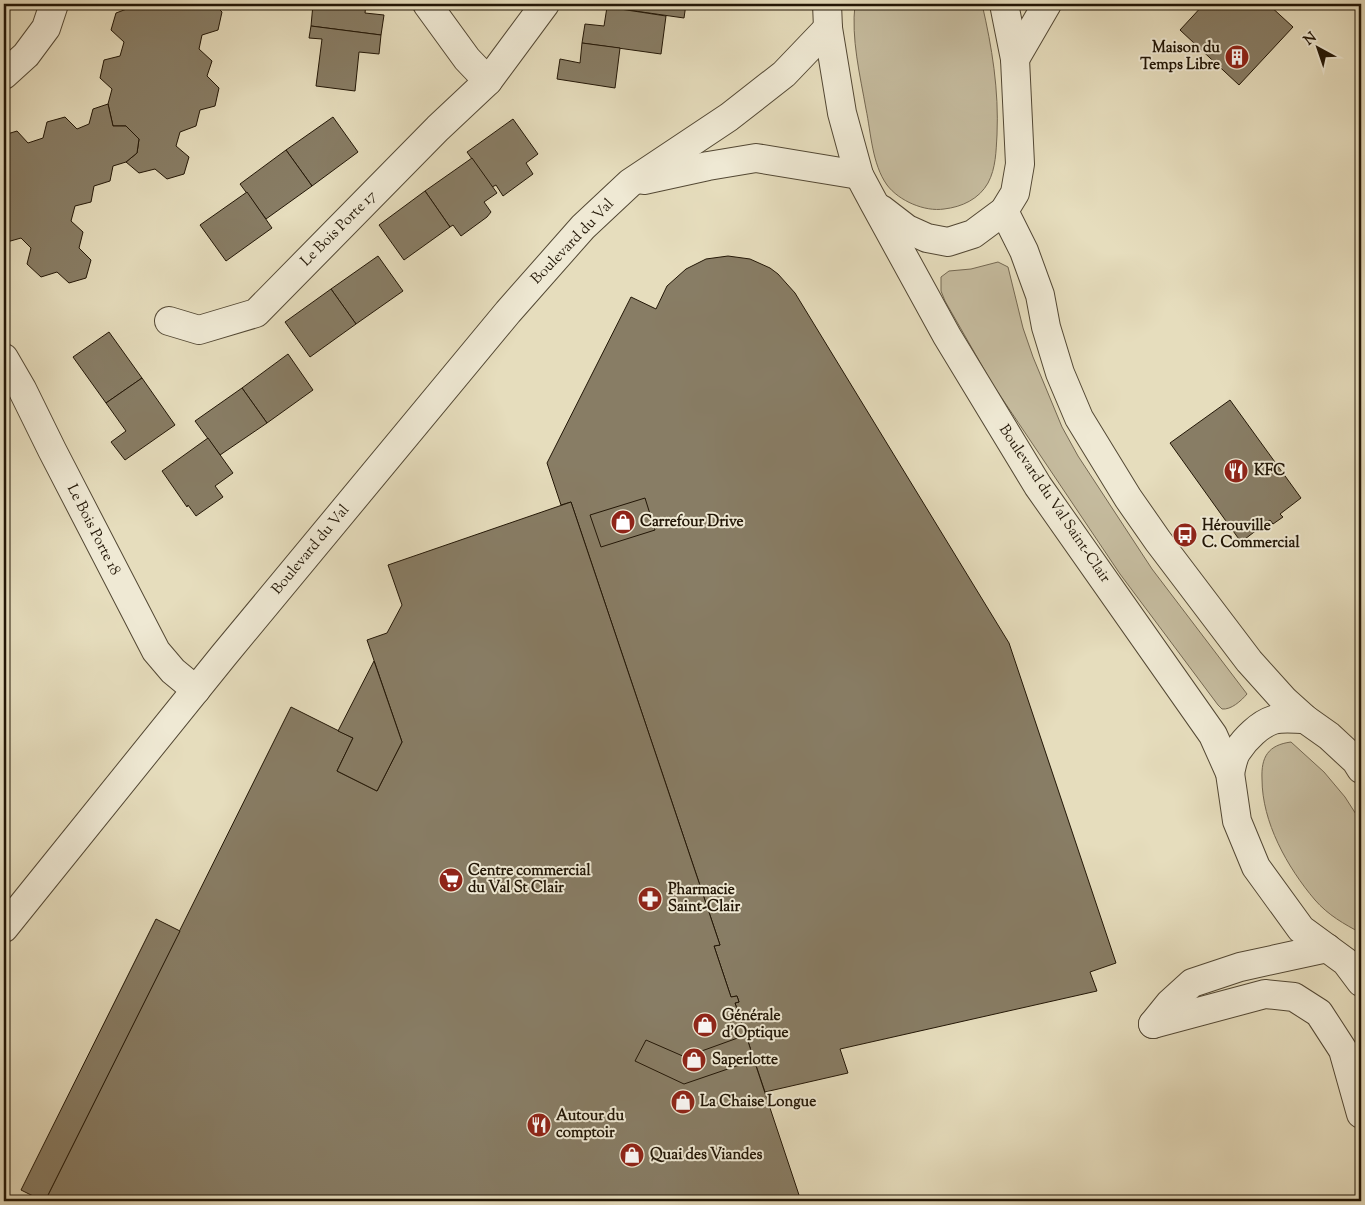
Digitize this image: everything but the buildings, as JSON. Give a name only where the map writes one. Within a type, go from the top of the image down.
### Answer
[{"type":"street","points":[[4,75],[26,55],[46,28],[54,4]]},
{"type":"street","points":[[427,4],[467,59],[488,81]]},
{"type":"street","name":"Le Bois Porte 17","points":[[169,321],[199,330],[256,313],[438,128],[488,81],[545,4]]},
{"type":"street","points":[[874,203],[907,229],[927,238],[948,242],[973,234],[1004,211],[1015,193],[1020,164],[1015,59],[1004,4]]},
{"type":"street","points":[[1015,59],[1047,4]]},
{"type":"street","name":"Boulevard du Val Saint-Clair","points":[[827,16],[842,113],[859,175],[947,336],[1038,486],[1213,735],[1230,773],[1238,821],[1256,867],[1301,929],[1349,964]]},
{"type":"street","name":"Boulevard du Val","points":[[4,928],[196,690],[508,312],[583,227],[630,183],[729,116],[776,80],[827,16]]},
{"type":"street","points":[[630,183],[756,158],[859,175]]},
{"type":"street","points":[[1004,211],[1024,251],[1040,295],[1046,327],[1060,373],[1080,418],[1104,459],[1158,541],[1249,661],[1285,702],[1305,720],[1329,736],[1356,761],[1361,769]]},
{"type":"street","name":"Le Bois Porte 18","points":[[4,360],[22,389],[156,650],[174,671],[196,690]]},
{"type":"street","name":"Boulevard du Val Saint-Clair","points":[[1230,773],[1236,752],[1261,727],[1272,720],[1285,718],[1305,720]]},
{"type":"street","points":[[1349,964],[1240,968],[1192,983],[1170,1003],[1153,1024],[1266,994],[1294,997],[1319,1013],[1343,1050],[1361,1114]]},
{"type":"shaded area","points":[[855,4],[982,4],[992,52],[996,85],[996,147],[991,177],[984,189],[975,198],[957,206],[944,209],[929,209],[913,204],[898,196],[882,177],[873,148],[857,57],[854,30]]},
{"type":"shaded area","points":[[998,262],[1008,267],[1023,328],[1062,427],[1078,456],[1152,569],[1247,694],[1232,707],[1222,709],[1218,705],[1120,574],[993,385],[945,301],[941,291],[941,277],[949,271],[971,269]]},
{"type":"shaded area","points":[[1291,742],[1324,772],[1345,797],[1361,822],[1361,933],[1342,923],[1315,900],[1286,859],[1271,827],[1263,795],[1263,764],[1267,753],[1271,749]]},
{"type":"place","name":"Maison du Temps Libre","points":[[1237,57]]},
{"type":"place","name":"KFC","points":[[1236,471]]},
{"type":"place","name":"Carrefour Drive","points":[[623,522]]},
{"type":"place","name":"Hérouville C. Commercial","points":[[1185,535]]},
{"type":"place","name":"Centre commercial du Val St Clair","points":[[451,880]]},
{"type":"place","name":"Pharmacie Saint-Clair","points":[[650,899]]},
{"type":"place","name":"Générale d'Optique","points":[[705,1025]]},
{"type":"place","name":"Saperlotte","points":[[694,1060]]},
{"type":"place","name":"La Chaise Longue","points":[[683,1102]]},
{"type":"place","name":"Autour du comptoir","points":[[539,1125]]},
{"type":"place","name":"Quai des Viandes","points":[[632,1155]]}]
